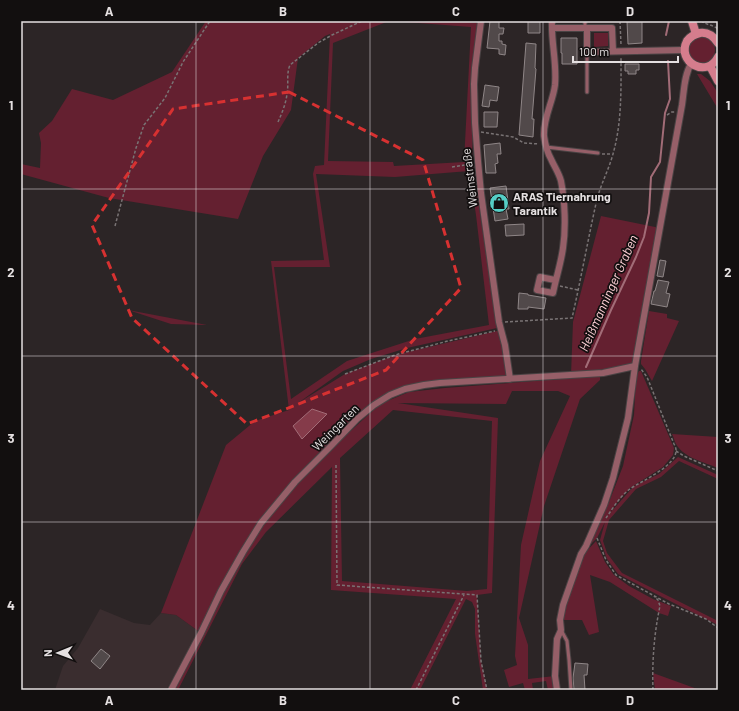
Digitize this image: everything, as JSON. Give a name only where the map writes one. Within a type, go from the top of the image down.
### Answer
[{"type":"main road","points":[[692,21],[696,34]]},
{"type":"main road","points":[[718,43],[713,36],[704,33],[696,34],[689,39],[685,46],[686,58],[691,64],[700,68],[710,66],[718,57]]},
{"type":"main road","points":[[710,66],[718,81]]},
{"type":"street","name":"Weinstraße","points":[[481,21],[474,84],[475,131],[499,322],[506,350],[510,379]]},
{"type":"street","points":[[552,21],[555,86],[545,123],[544,135],[550,158],[560,178],[563,190],[564,234],[563,247],[555,282]]},
{"type":"street","points":[[552,28],[612,28],[613,51]]},
{"type":"street","points":[[586,28],[587,52],[685,50]]},
{"type":"street","points":[[557,690],[555,676],[557,639],[561,630],[560,620],[563,605],[581,554],[604,505],[613,478],[628,418],[634,366],[651,280],[686,77],[691,64]]},
{"type":"street","name":"Weingarten","points":[[171,690],[221,591],[261,523],[295,482],[357,419],[374,405],[390,395],[405,389],[424,385],[603,373],[634,366]]},
{"type":"lane","points":[[585,21],[586,28]]},
{"type":"lane","points":[[587,52],[587,92]]},
{"type":"lane","points":[[546,146],[598,153]]},
{"type":"lane","points":[[561,630],[567,641],[571,690]]},
{"type":"path","points":[[115,226],[136,148],[144,125],[165,98],[183,62],[210,21]]},
{"type":"path","points":[[278,122],[287,94],[288,69],[290,64],[318,43],[362,21]]},
{"type":"path","points":[[499,322],[572,318],[598,197],[613,154],[620,117],[620,21]]},
{"type":"path","points":[[701,21],[718,29]]},
{"type":"path","points":[[475,131],[513,137],[524,143],[546,146]]},
{"type":"path","points":[[598,153],[613,154]]},
{"type":"path","points":[[452,167],[472,164],[478,161]]},
{"type":"path","points":[[555,282],[578,290]]},
{"type":"path","points":[[345,374],[395,355],[448,341],[501,330]]},
{"type":"path","points":[[606,518],[629,490],[667,466],[674,457],[676,451],[647,377],[639,367],[634,366]]},
{"type":"path","points":[[676,451],[718,471]]},
{"type":"path","points":[[336,465],[337,584],[477,595],[481,661],[487,690]]},
{"type":"path","points":[[597,538],[606,560],[616,575],[670,604],[706,619],[718,628]]},
{"type":"path","points":[[416,690],[464,594]]},
{"type":"path","points":[[653,595],[658,600],[660,606],[654,642],[652,669],[653,690]]},
{"type":"highlighted area","points":[[289,92],[423,160],[461,288],[386,370],[247,424],[132,318],[92,225],[173,109]]},
{"type":"shaded area","points":[[206,21],[389,21],[333,43],[328,161],[393,162],[394,166],[464,162],[471,27],[392,21],[457,21],[477,23],[472,160],[497,328],[407,348],[371,359],[343,371],[298,403],[345,374],[395,355],[501,330],[510,379],[405,389],[374,405],[330,447],[310,462],[286,492],[380,404],[409,392],[600,376],[600,380],[580,399],[544,506],[519,618],[528,645],[528,679],[555,676],[557,690],[548,690],[546,681],[532,683],[533,690],[525,690],[523,683],[509,687],[504,670],[517,665],[515,656],[521,545],[540,461],[570,396],[558,391],[512,391],[506,404],[398,403],[498,418],[492,593],[477,595],[481,661],[487,690],[483,690],[475,634],[475,609],[472,602],[466,599],[420,690],[410,690],[456,599],[331,590],[332,467],[266,532],[242,564],[178,690],[172,690],[201,633],[176,615],[161,613],[226,445],[255,421],[289,410],[271,261],[324,260],[313,174],[315,166],[324,165],[330,34],[325,36],[298,58],[291,110],[263,156],[238,219],[109,198],[21,174],[21,164],[40,168],[41,143],[39,133],[52,121],[72,89],[113,100],[172,72]],"holes":[[[469,171],[476,215],[489,325],[415,339],[347,361],[291,399],[274,267],[330,267],[316,174],[395,177]],[[393,410],[492,421],[487,589],[467,591],[342,581],[340,458]]]},
{"type":"shaded area","points":[[594,33],[608,33],[608,46],[594,47]]},
{"type":"shaded area","points":[[702,37],[711,41],[715,50],[711,59],[702,63],[693,59],[689,50],[693,41]]},
{"type":"shaded area","points":[[697,74],[701,74],[710,81],[718,93],[718,109]]},
{"type":"shaded area","points":[[601,216],[660,228],[634,366],[571,375],[573,322]]},
{"type":"shaded area","points":[[128,310],[207,325],[171,324]]},
{"type":"shaded area","points":[[649,311],[667,314],[667,318],[679,321],[652,381],[641,364]]},
{"type":"shaded area","points":[[639,371],[641,371],[674,448],[673,455],[663,467],[630,488],[609,514],[634,486],[659,474],[678,457],[718,475],[718,479],[679,461],[661,477],[636,489],[609,520],[603,541],[607,553],[622,573],[718,621],[718,625],[618,574],[607,559],[600,540],[605,522],[597,538],[581,554],[604,505],[609,502],[623,466],[634,415],[636,376]]},
{"type":"shaded area","points":[[312,409],[327,414],[302,439],[293,426]]},
{"type":"shaded area","points":[[672,434],[718,437],[718,468],[684,453],[676,444]]},
{"type":"shaded area","points":[[596,541],[605,562],[614,575],[629,586],[653,599],[671,606],[668,616],[659,613],[610,582],[590,575],[599,632],[589,635],[582,620],[563,620],[565,606],[583,555]]},
{"type":"shaded area","points":[[100,609],[134,623],[150,625],[161,613],[176,615],[201,633],[166,690],[55,690],[63,666],[78,648]]},
{"type":"shaded area","points":[[653,673],[700,690],[655,690]]},
{"type":"building","points":[[490,21],[499,21],[499,28],[504,28],[503,34],[499,34],[499,41],[502,41],[502,44],[506,45],[505,55],[499,54],[499,49],[487,48]]},
{"type":"building","points":[[528,21],[540,21],[540,33],[528,33]]},
{"type":"building","points":[[627,21],[642,21],[642,43],[628,44]]},
{"type":"building","points":[[561,38],[577,38],[577,64],[562,64]]},
{"type":"building","points":[[526,43],[536,44],[536,69],[532,119],[534,119],[533,137],[519,135]]},
{"type":"building","points":[[625,64],[639,64],[639,70],[636,70],[636,74],[628,74],[628,71],[625,71]]},
{"type":"building","points":[[485,85],[499,87],[497,101],[490,100],[489,107],[482,106]]},
{"type":"building","points":[[484,112],[498,112],[497,127],[484,127]]},
{"type":"building","points":[[500,143],[501,154],[497,154],[498,163],[495,164],[496,173],[486,173],[484,145]]},
{"type":"building","points":[[506,186],[509,209],[506,209],[508,219],[495,221],[490,188]]},
{"type":"building","points":[[524,224],[524,235],[506,236],[505,225]]},
{"type":"building","points":[[660,260],[666,261],[663,277],[657,276]]},
{"type":"building","points":[[658,280],[669,282],[666,293],[670,294],[667,307],[651,304]]},
{"type":"building","points":[[519,293],[546,298],[544,309],[528,307],[528,309],[518,309]]},
{"type":"building","points":[[101,649],[110,656],[100,669],[91,661]]},
{"type":"building","points":[[575,663],[588,664],[587,675],[584,675],[585,690],[574,690],[573,678]]},
{"type":"waterway","name":"Heißmanninger Graben","points":[[666,35],[669,21]]},
{"type":"waterway","name":"Heißmanninger Graben","points":[[586,367],[644,237],[649,213],[651,177],[660,162],[665,113],[670,99],[668,61]]},
{"type":"place","name":"ARAS Tiernahrung Tarantik","points":[[499,203]]}]
